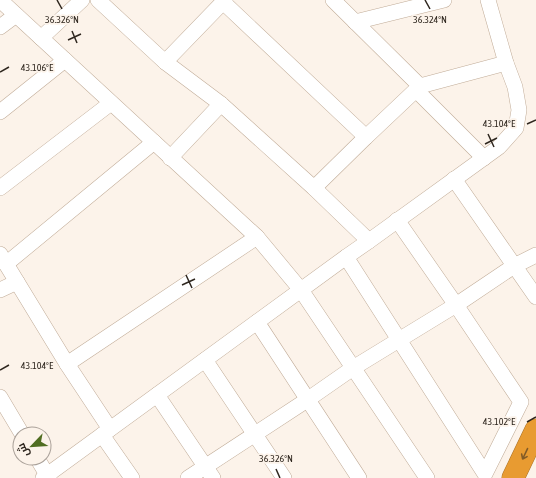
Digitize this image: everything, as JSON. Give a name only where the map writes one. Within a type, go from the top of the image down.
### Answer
[{"type":"highway","points":[[513,478],[536,430]]},
{"type":"street","points":[[0,0],[257,237],[301,290],[427,478]]},
{"type":"street","points":[[41,38],[82,0]]},
{"type":"street","points":[[333,0],[484,158]]},
{"type":"street","points":[[355,22],[444,0]]},
{"type":"street","points":[[41,466],[46,477],[346,256],[368,242],[499,147],[516,128],[519,110],[515,87],[506,63],[488,0]]},
{"type":"street","points":[[165,62],[224,1],[366,137]]},
{"type":"street","points":[[106,3],[165,62],[221,104],[314,188],[368,242]]},
{"type":"street","points":[[0,27],[16,15]]},
{"type":"street","points":[[0,112],[65,60]]},
{"type":"street","points":[[314,188],[418,88],[506,63]]},
{"type":"street","points":[[0,188],[112,103]]},
{"type":"street","points":[[170,158],[221,104]]},
{"type":"street","points":[[132,478],[67,364],[3,259],[154,142]]},
{"type":"street","points":[[454,179],[536,297]]},
{"type":"street","points":[[346,256],[485,474],[521,402],[398,220]]},
{"type":"street","points":[[67,364],[257,237]]},
{"type":"street","points":[[188,478],[209,472],[254,434],[353,368],[456,305],[514,266],[536,255]]},
{"type":"street","points":[[0,290],[17,282]]},
{"type":"street","points":[[257,322],[359,478]]},
{"type":"street","points":[[205,360],[284,478]]},
{"type":"street","points":[[157,395],[209,472]]},
{"type":"street","points":[[0,398],[17,426]]}]
